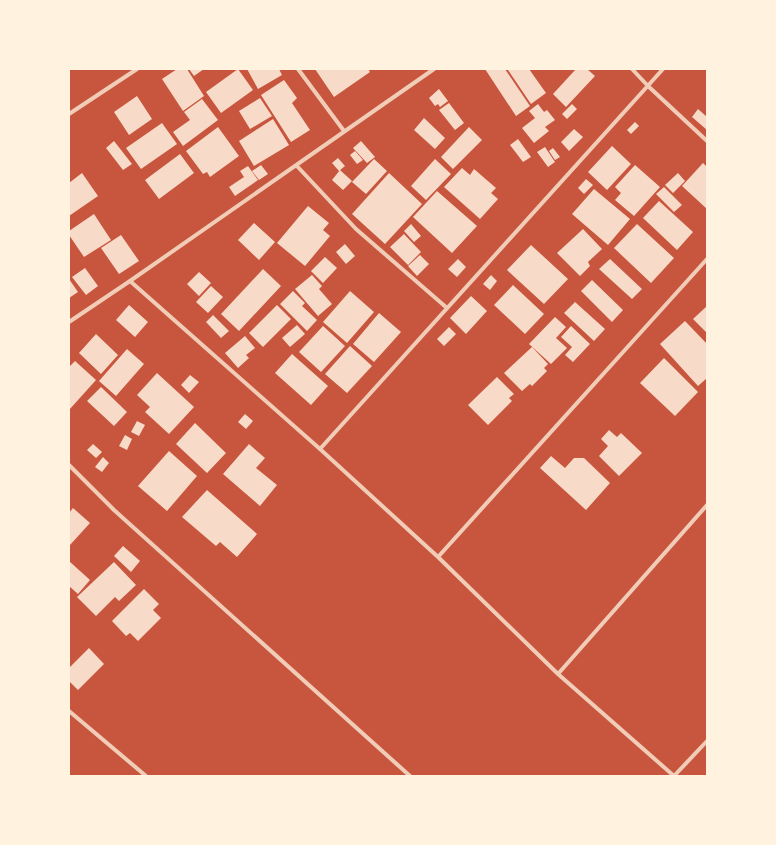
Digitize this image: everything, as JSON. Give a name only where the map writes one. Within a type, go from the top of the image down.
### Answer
[{"type":"street","points":[[69,114],[137,69]]},
{"type":"street","points":[[298,69],[344,131]]},
{"type":"street","points":[[69,322],[434,69]]},
{"type":"street","points":[[632,69],[707,141]]},
{"type":"street","points":[[320,449],[663,69]]},
{"type":"street","points":[[296,165],[356,229],[447,308]]},
{"type":"street","points":[[438,557],[707,259]]},
{"type":"street","points":[[130,281],[320,449],[438,557],[558,674],[674,776],[707,741]]},
{"type":"street","points":[[69,465],[114,510],[410,776]]},
{"type":"street","points":[[558,674],[707,505]]},
{"type":"street","points":[[69,711],[146,776]]},
{"type":"building","points":[[177,69],[187,69],[204,96],[183,111],[162,79]]},
{"type":"building","points":[[189,69],[204,69],[194,76]]},
{"type":"building","points":[[238,69],[253,90],[221,113],[206,92]]},
{"type":"building","points":[[247,69],[279,69],[282,75],[258,89]]},
{"type":"building","points":[[315,69],[368,69],[370,72],[334,97]]},
{"type":"building","points":[[485,69],[505,69],[530,106],[516,116]]},
{"type":"building","points":[[529,69],[546,93],[531,104],[508,70]]},
{"type":"building","points":[[576,69],[587,69],[595,76],[566,107],[553,94]]},
{"type":"building","points":[[284,80],[297,98],[292,103],[310,130],[291,142],[261,95]]},
{"type":"building","points":[[439,89],[448,101],[440,107],[438,104],[435,106],[429,98]]},
{"type":"building","points":[[137,96],[152,119],[129,135],[114,112]]},
{"type":"building","points":[[260,98],[272,116],[250,129],[239,111]]},
{"type":"building","points":[[202,99],[218,120],[183,146],[173,132],[190,120],[184,112]]},
{"type":"building","points":[[449,103],[464,123],[455,130],[439,110]]},
{"type":"building","points":[[538,104],[544,112],[547,110],[555,120],[545,127],[549,131],[534,143],[522,128],[535,118],[529,111]]},
{"type":"building","points":[[572,104],[577,109],[567,119],[562,114]]},
{"type":"building","points":[[698,109],[707,117],[707,130],[692,117]]},
{"type":"building","points":[[424,118],[445,138],[435,149],[414,130]]},
{"type":"building","points":[[273,119],[289,145],[254,166],[239,141]]},
{"type":"building","points":[[635,122],[639,126],[631,134],[627,130]]},
{"type":"building","points":[[162,123],[177,144],[141,169],[126,148]]},
{"type":"building","points":[[218,127],[239,156],[210,177],[207,172],[203,174],[186,151]]},
{"type":"building","points":[[469,127],[482,140],[453,169],[441,157]]},
{"type":"building","points":[[574,129],[583,137],[569,151],[561,142]]},
{"type":"building","points":[[518,139],[531,157],[523,162],[510,145]]},
{"type":"building","points":[[114,141],[132,164],[123,170],[106,148]]},
{"type":"building","points":[[361,141],[375,157],[367,163],[353,148]]},
{"type":"building","points":[[612,146],[631,164],[607,190],[588,172]]},
{"type":"building","points":[[545,147],[555,162],[548,167],[537,152]]},
{"type":"building","points":[[553,148],[560,157],[555,160],[549,151]]},
{"type":"building","points":[[355,151],[363,160],[357,164],[350,155]]},
{"type":"building","points":[[180,154],[194,173],[159,199],[145,180]]},
{"type":"building","points":[[338,158],[345,166],[339,171],[332,163]]},
{"type":"building","points":[[374,159],[387,171],[366,194],[352,182]]},
{"type":"building","points":[[435,159],[451,174],[426,200],[411,186]]},
{"type":"building","points":[[703,163],[707,167],[707,209],[682,186]]},
{"type":"building","points":[[261,165],[268,174],[259,180],[252,171]]},
{"type":"building","points":[[635,165],[660,187],[634,216],[615,200],[621,193],[615,187]]},
{"type":"building","points":[[248,166],[258,180],[235,196],[229,187],[244,177],[240,171]]},
{"type":"building","points":[[462,168],[470,175],[474,169],[496,188],[491,193],[498,199],[480,219],[444,187]]},
{"type":"building","points":[[340,170],[352,181],[343,190],[332,180]]},
{"type":"building","points":[[82,173],[98,196],[69,216],[69,183]]},
{"type":"building","points":[[389,173],[422,204],[385,244],[352,214]]},
{"type":"building","points":[[678,173],[685,181],[673,193],[665,185]]},
{"type":"building","points":[[586,179],[593,185],[584,194],[578,188]]},
{"type":"building","points":[[664,187],[682,205],[674,212],[656,194]]},
{"type":"building","points":[[594,189],[630,219],[608,245],[572,214]]},
{"type":"building","points":[[437,191],[477,226],[452,253],[413,217]]},
{"type":"building","points":[[659,201],[693,232],[677,250],[643,218]]},
{"type":"building","points":[[308,206],[329,223],[323,230],[330,236],[305,266],[277,243]]},
{"type":"building","points":[[94,214],[111,240],[84,257],[69,235],[69,231]]},
{"type":"building","points":[[254,223],[275,242],[259,260],[238,240]]},
{"type":"building","points":[[411,224],[421,236],[414,242],[404,231]]},
{"type":"building","points":[[637,224],[674,258],[651,283],[614,248]]},
{"type":"building","points":[[583,229],[602,249],[588,262],[590,266],[580,276],[557,253]]},
{"type":"building","points":[[404,234],[421,252],[408,265],[390,247]]},
{"type":"building","points":[[121,235],[139,261],[119,274],[101,248]]},
{"type":"building","points":[[345,244],[355,256],[346,264],[336,252]]},
{"type":"building","points":[[531,245],[568,279],[544,304],[507,270]]},
{"type":"building","points":[[420,255],[429,264],[417,276],[408,266]]},
{"type":"building","points":[[325,257],[337,268],[323,283],[311,271]]},
{"type":"building","points":[[458,259],[466,267],[457,277],[448,269]]},
{"type":"building","points":[[610,259],[642,289],[632,299],[599,269]]},
{"type":"building","points":[[85,268],[98,286],[86,295],[72,277]]},
{"type":"building","points":[[263,269],[281,286],[239,331],[221,314]]},
{"type":"building","points":[[199,272],[211,283],[199,296],[187,284]]},
{"type":"building","points":[[312,275],[322,286],[319,289],[332,304],[318,316],[295,289]]},
{"type":"building","points":[[491,275],[497,281],[490,290],[483,284]]},
{"type":"building","points":[[69,279],[78,292],[69,298]]},
{"type":"building","points":[[592,280],[623,310],[612,322],[581,291]]},
{"type":"building","points":[[513,285],[544,314],[525,334],[494,305]]},
{"type":"building","points":[[211,286],[223,297],[208,313],[196,302]]},
{"type":"building","points":[[293,291],[305,303],[302,306],[317,320],[307,331],[280,304]]},
{"type":"building","points":[[350,291],[374,312],[347,343],[323,322]]},
{"type":"building","points":[[471,296],[487,311],[466,334],[450,318]]},
{"type":"building","points":[[575,302],[605,329],[594,341],[564,313]]},
{"type":"building","points":[[129,305],[148,322],[135,337],[116,320]]},
{"type":"building","points":[[277,305],[291,319],[263,347],[249,333]]},
{"type":"building","points":[[707,306],[707,333],[693,319]]},
{"type":"building","points":[[379,313],[401,332],[374,362],[353,344]]},
{"type":"building","points":[[213,315],[229,331],[221,338],[206,322]]},
{"type":"building","points":[[555,317],[566,327],[556,338],[567,348],[551,364],[529,344]]},
{"type":"building","points":[[685,321],[707,344],[707,378],[698,386],[660,344]]},
{"type":"building","points":[[297,325],[305,334],[290,347],[282,338]]},
{"type":"building","points":[[323,326],[345,346],[321,372],[299,352]]},
{"type":"building","points":[[571,326],[590,344],[573,362],[565,355],[572,347],[561,337]]},
{"type":"building","points":[[449,327],[456,334],[444,346],[437,339]]},
{"type":"building","points":[[96,334],[118,355],[101,374],[79,353]]},
{"type":"building","points":[[245,336],[255,348],[246,355],[249,358],[238,368],[225,353]]},
{"type":"building","points":[[350,346],[372,366],[347,393],[325,374]]},
{"type":"building","points":[[532,347],[548,364],[544,368],[547,371],[532,386],[530,384],[522,391],[504,373]]},
{"type":"building","points":[[127,349],[144,364],[116,396],[99,381]]},
{"type":"building","points":[[292,354],[328,386],[311,405],[275,373]]},
{"type":"building","points":[[664,358],[698,392],[675,416],[640,383]]},
{"type":"building","points":[[75,361],[96,380],[69,410],[69,367]]},
{"type":"building","points":[[157,373],[194,407],[169,434],[145,412],[150,407],[137,395]]},
{"type":"building","points":[[190,375],[199,382],[189,393],[181,385]]},
{"type":"building","points":[[497,377],[514,394],[509,398],[512,401],[488,425],[468,405]]},
{"type":"building","points":[[101,387],[127,412],[114,426],[87,401]]},
{"type":"building","points":[[245,414],[253,421],[246,429],[238,422]]},
{"type":"building","points":[[137,421],[145,425],[139,436],[131,432]]},
{"type":"building","points":[[195,423],[226,453],[207,473],[176,444]]},
{"type":"building","points":[[609,430],[617,437],[621,433],[642,453],[619,476],[599,456],[608,446],[601,439]]},
{"type":"building","points":[[125,435],[132,439],[127,450],[119,446]]},
{"type":"building","points":[[93,444],[102,452],[96,458],[87,450]]},
{"type":"building","points":[[249,444],[265,458],[256,468],[277,485],[260,506],[223,474]]},
{"type":"building","points":[[169,451],[197,476],[167,511],[138,486]]},
{"type":"building","points":[[551,456],[565,468],[574,458],[584,458],[610,483],[586,510],[540,468]]},
{"type":"building","points":[[103,457],[109,463],[102,472],[95,467]]},
{"type":"building","points":[[207,490],[257,534],[237,557],[220,542],[216,546],[182,517]]},
{"type":"building","points":[[73,508],[90,523],[70,545],[69,513]]},
{"type":"building","points":[[123,546],[140,561],[131,572],[114,556]]},
{"type":"building","points":[[69,561],[90,580],[78,594],[69,586]]},
{"type":"building","points":[[114,562],[136,585],[119,601],[115,597],[96,616],[77,597]]},
{"type":"building","points":[[144,589],[159,604],[153,610],[161,618],[138,641],[130,633],[126,636],[112,621]]},
{"type":"building","points":[[89,648],[104,664],[78,690],[69,681],[69,668]]}]
